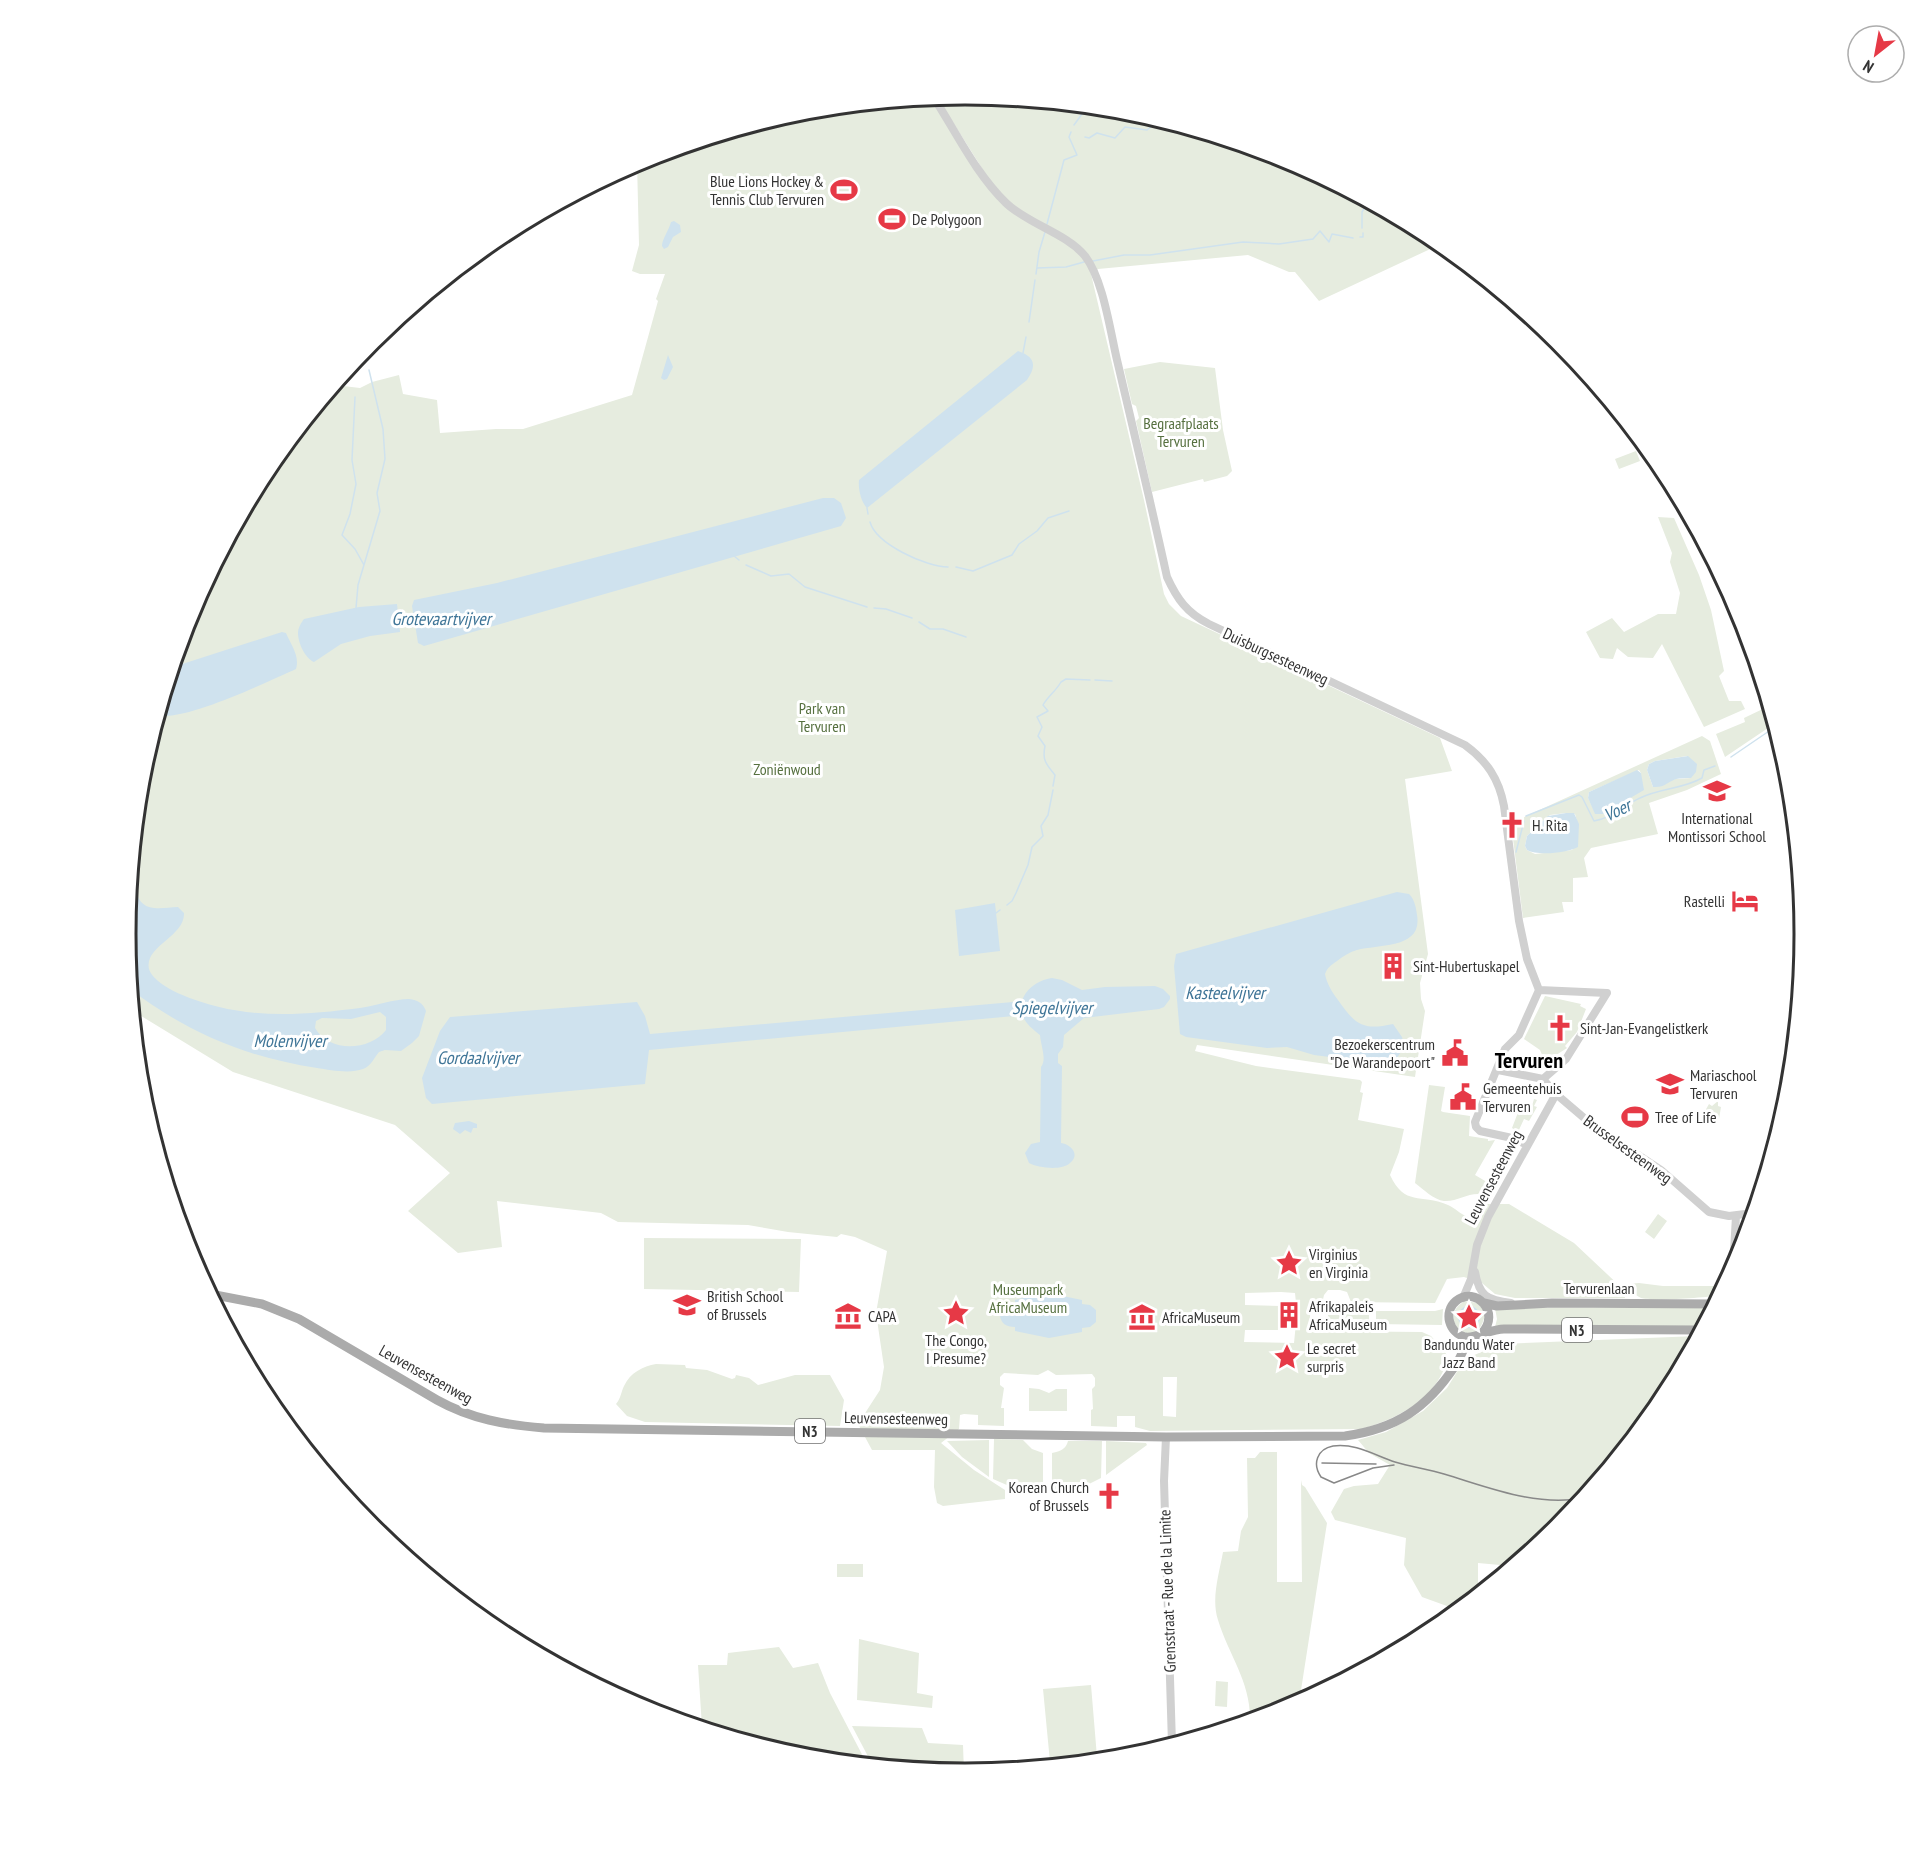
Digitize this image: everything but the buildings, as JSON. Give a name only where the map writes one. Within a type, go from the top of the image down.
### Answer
[{"type":"main road","name":"Leuvensesteenweg","points":[[219,1296],[278,1310],[323,1332],[451,1408],[479,1419],[498,1423],[564,1428],[1166,1437],[1322,1437],[1366,1433],[1397,1421],[1433,1395],[1458,1363],[1471,1338]]},
{"type":"main road","name":"Tervurenlaan","points":[[1463,1298],[1497,1305],[1707,1304]]},
{"type":"main road","name":"N3","points":[[1457,1334],[1449,1322],[1449,1312],[1454,1304],[1463,1298]]},
{"type":"main road","points":[[1481,1301],[1487,1308],[1489,1319],[1482,1333]]},
{"type":"main road","name":"N3","points":[[1471,1338],[1497,1329],[1693,1330]]},
{"type":"main road","name":"N3","points":[[1458,1363],[1473,1343],[1521,1330]]},
{"type":"main road","points":[[1457,1334],[1471,1338]]},
{"type":"main road","name":"Leuvensesteenweg","points":[[1448,1376],[1458,1353],[1457,1334]]},
{"type":"street","name":"Duisburgsesteenweg","points":[[939,106],[988,181],[1006,203],[1071,244],[1084,255],[1093,269],[1140,450],[1167,577],[1177,597],[1189,612],[1203,621],[1464,744],[1486,763],[1501,791],[1519,921],[1528,962],[1539,990]]},
{"type":"street","points":[[1498,1070],[1543,1079],[1566,1059],[1607,993],[1539,990],[1517,1038],[1504,1051],[1498,1070],[1475,1120],[1476,1127],[1482,1131],[1527,1144]]},
{"type":"street","name":"Brusselsesteenweg","points":[[1543,1079],[1556,1094],[1605,1134],[1664,1172],[1710,1212],[1720,1216],[1745,1215]]},
{"type":"street","name":"Leuvensesteenweg","points":[[1463,1298],[1471,1280],[1477,1245],[1488,1216],[1556,1094]]},
{"type":"street","points":[[1735,1241],[1736,1216]]},
{"type":"street","name":"N3","points":[[1473,1268],[1478,1286],[1485,1296],[1494,1300],[1521,1304]]},
{"type":"street","name":"Leuvensesteenweg","points":[[1471,1280],[1481,1301]]},
{"type":"street","name":"Grensstraat - Rue de la Limite","points":[[1166,1437],[1164,1481],[1172,1737]]},
{"type":"green space","name":"Park van Tervuren","points":[[936,106],[985,173],[943,106],[1019,107],[1073,112],[1180,133],[1282,168],[1332,190],[1380,216],[1431,249],[1319,301],[1295,272],[1289,272],[1248,255],[1098,269],[1091,274],[1164,594],[1169,604],[1181,616],[1440,738],[1452,771],[1405,779],[1428,954],[1420,983],[1421,999],[1425,1011],[1415,1077],[1197,1045],[1195,1051],[1256,1066],[1360,1080],[1362,1082],[1360,1092],[1363,1093],[1358,1120],[1404,1129],[1399,1152],[1390,1175],[1401,1192],[1414,1198],[1448,1205],[1468,1217],[1485,1204],[1509,1204],[1574,1243],[1624,1290],[1625,1298],[1515,1298],[1495,1294],[1482,1283],[1464,1277],[1447,1279],[1435,1303],[1351,1302],[1347,1292],[1328,1290],[1324,1295],[1321,1308],[1310,1309],[1310,1331],[1422,1332],[1431,1336],[1448,1356],[1436,1383],[1427,1394],[1403,1412],[1361,1429],[1150,1431],[1135,1427],[1135,1416],[1117,1416],[1117,1427],[1091,1426],[1092,1389],[1095,1386],[1095,1378],[1092,1374],[1056,1375],[1048,1370],[1038,1375],[1004,1373],[1000,1377],[1000,1385],[1004,1388],[1001,1408],[1004,1408],[1004,1426],[978,1425],[978,1415],[960,1415],[959,1429],[941,1443],[974,1470],[1005,1490],[1005,1499],[943,1506],[937,1503],[934,1487],[935,1450],[872,1450],[858,1424],[880,1390],[884,1367],[876,1313],[887,1251],[855,1237],[841,1234],[837,1237],[748,1225],[618,1222],[601,1213],[497,1201],[502,1247],[458,1253],[408,1211],[450,1173],[395,1125],[233,1072],[141,1016],[136,934],[143,826],[152,772],[164,719],[199,617],[221,567],[247,519],[307,429],[343,386],[360,388],[372,382],[399,375],[403,394],[437,400],[440,433],[523,429],[632,395],[658,301],[656,299],[665,274],[640,274],[632,271],[639,245],[637,173],[699,149],[750,133],[803,121],[857,112]],"holes":[[[1245,1293],[1295,1293],[1297,1313],[1294,1343],[1244,1342],[1245,1330],[1281,1330],[1281,1306],[1245,1305]],[[1163,1377],[1177,1377],[1176,1417],[1163,1416]]]},
{"type":"green space","name":"Begraafplaats Tervuren","points":[[1160,362],[1215,368],[1223,430],[1232,471],[1227,476],[1204,482],[1203,479],[1152,492],[1136,421],[1139,418],[1136,406],[1132,404],[1124,369]]},
{"type":"green space","points":[[1636,451],[1640,461],[1619,469],[1615,459]]},
{"type":"green space","points":[[1658,517],[1674,518],[1699,575],[1711,610],[1724,671],[1719,676],[1729,701],[1741,701],[1745,709],[1704,727],[1662,644],[1653,658],[1628,657],[1617,648],[1613,659],[1600,658],[1586,632],[1612,618],[1624,632],[1658,614],[1676,614],[1680,593],[1670,562],[1672,553]]},
{"type":"green space","points":[[1763,709],[1768,728],[1725,757],[1716,734],[1745,722],[1744,718]]},
{"type":"green space","points":[[1702,736],[1710,741],[1721,774],[1687,790],[1649,803],[1658,834],[1591,848],[1584,858],[1588,877],[1573,878],[1573,902],[1562,902],[1564,912],[1523,918],[1511,823]],"holes":[[[1687,756],[1691,778],[1675,779],[1653,787],[1647,770],[1649,764]],[[1639,770],[1641,773],[1596,814],[1588,798],[1589,792]],[[1575,814],[1578,843],[1572,850],[1535,854],[1527,850],[1525,846],[1527,836],[1550,815]]]},
{"type":"green space","points":[[1545,996],[1581,1004],[1580,1006],[1586,1009],[1577,1032],[1565,1046],[1567,1048],[1550,1059],[1543,1057],[1540,1050],[1524,1039]]},
{"type":"green space","points":[[1429,1085],[1445,1087],[1441,1111],[1470,1116],[1469,1136],[1488,1139],[1488,1141],[1495,1140],[1475,1175],[1497,1188],[1492,1197],[1478,1194],[1444,1201],[1415,1183]]},
{"type":"green space","points":[[1534,1099],[1537,1100],[1534,1106],[1537,1107],[1529,1121],[1524,1119],[1518,1132],[1512,1128],[1522,1102],[1532,1106]]},
{"type":"green space","points":[[1718,1101],[1718,1106],[1721,1107],[1719,1119],[1705,1111],[1709,1104],[1712,1106]]},
{"type":"green space","points":[[1658,1214],[1667,1221],[1654,1239],[1645,1232]]},
{"type":"green space","points":[[644,1238],[801,1239],[799,1292],[644,1289]]},
{"type":"green space","points":[[1627,1284],[1716,1286],[1711,1296],[1655,1299],[1641,1298]]},
{"type":"green space","points":[[1465,1301],[1478,1303],[1485,1313],[1481,1326],[1475,1332],[1467,1333],[1455,1324],[1453,1317],[1456,1308]]},
{"type":"green space","points":[[1706,1307],[1695,1327],[1495,1327],[1497,1319],[1495,1308]]},
{"type":"green space","points":[[1443,1309],[1442,1325],[1376,1324],[1376,1311]]},
{"type":"green space","points":[[1328,1312],[1369,1312],[1369,1324],[1328,1324]]},
{"type":"green space","points":[[1690,1336],[1654,1395],[1623,1439],[1588,1481],[1551,1520],[1502,1565],[1478,1563],[1478,1585],[1449,1607],[1422,1597],[1404,1565],[1406,1538],[1335,1520],[1331,1512],[1344,1489],[1378,1484],[1390,1465],[1369,1453],[1358,1440],[1386,1432],[1423,1411],[1447,1388],[1465,1359],[1500,1344]]},
{"type":"green space","points":[[656,1364],[685,1365],[686,1368],[707,1370],[732,1379],[736,1375],[749,1378],[758,1385],[795,1375],[830,1375],[844,1400],[840,1426],[645,1422],[627,1416],[616,1404],[624,1386],[637,1371]]},
{"type":"green space","points":[[1029,1388],[1049,1393],[1056,1389],[1067,1389],[1067,1411],[1029,1411]]},
{"type":"green space","points":[[994,1439],[1023,1440],[1032,1449],[1043,1453],[1043,1494],[1016,1489],[993,1479]]},
{"type":"green space","points":[[989,1440],[989,1477],[962,1457],[947,1441]]},
{"type":"green space","points":[[1068,1441],[1102,1441],[1101,1478],[1085,1486],[1052,1494],[1052,1453],[1063,1449]]},
{"type":"green space","points":[[1106,1441],[1146,1443],[1147,1445],[1106,1475]]},
{"type":"green space","points":[[1260,1452],[1277,1452],[1277,1582],[1302,1582],[1301,1480],[1327,1523],[1301,1692],[1249,1712],[1243,1681],[1218,1620],[1215,1595],[1223,1552],[1238,1551],[1241,1531],[1248,1517],[1247,1458],[1255,1458]]},
{"type":"green space","points":[[837,1564],[863,1564],[863,1577],[837,1577]]},
{"type":"green space","points":[[859,1639],[919,1653],[917,1693],[933,1696],[932,1708],[857,1700]]},
{"type":"green space","points":[[779,1647],[793,1668],[818,1663],[830,1693],[863,1757],[803,1747],[750,1735],[702,1720],[698,1665],[727,1665],[728,1653]]},
{"type":"green space","points":[[1216,1681],[1228,1682],[1227,1707],[1215,1706]]},
{"type":"green space","points":[[1091,1685],[1097,1752],[1050,1758],[1043,1689]]},
{"type":"green space","points":[[852,1726],[922,1728],[928,1743],[963,1745],[964,1763],[911,1761],[868,1757]]},
{"type":"water","points":[[674,221],[680,225],[681,232],[673,237],[668,247],[664,249],[663,240],[671,222]]},
{"type":"water","points":[[1018,351],[1028,356],[1033,362],[1027,380],[867,508],[860,495],[859,480]]},
{"type":"water","points":[[668,355],[673,367],[667,379],[664,380],[661,378]]},
{"type":"water","name":"Grotevaartvijver","points":[[823,498],[834,498],[841,503],[846,518],[841,526],[424,646],[418,643],[412,606],[414,600],[497,583]]},
{"type":"water","points":[[397,604],[400,632],[370,636],[341,644],[314,662],[303,650],[299,641],[298,633],[304,619],[359,607]]},
{"type":"water","points":[[282,632],[286,633],[297,660],[296,669],[247,691],[206,707],[165,716],[181,664]]},
{"type":"water","points":[[1688,756],[1697,764],[1696,772],[1691,778],[1676,779],[1663,786],[1653,787],[1647,770],[1649,764]]},
{"type":"water","points":[[1637,770],[1641,773],[1644,790],[1603,814],[1595,814],[1588,798],[1589,792]]},
{"type":"water","points":[[1574,813],[1579,824],[1578,847],[1552,853],[1527,850],[1525,846],[1527,836],[1548,816]]},
{"type":"water","name":"Kasteelvijver","points":[[1397,892],[1409,894],[1414,901],[1417,926],[1413,934],[1398,943],[1352,952],[1331,965],[1325,974],[1334,994],[1349,1015],[1360,1024],[1374,1027],[1393,1024],[1402,1037],[1405,1049],[1392,1065],[1314,1055],[1287,1047],[1267,1048],[1186,1037],[1180,1034],[1174,966],[1176,954]]},
{"type":"water","name":"Molenvijver","points":[[137,894],[146,906],[178,907],[184,913],[183,921],[178,929],[152,954],[149,961],[149,969],[158,981],[180,994],[225,1008],[269,1014],[337,1011],[409,999],[418,1001],[426,1011],[419,1036],[401,1051],[379,1052],[366,1068],[334,1071],[242,1050],[196,1031],[139,995],[136,934]],"holes":[[[380,1012],[386,1017],[386,1030],[370,1042],[350,1046],[330,1042],[315,1028],[316,1021],[322,1018],[351,1019]]]},
{"type":"water","points":[[995,903],[1000,951],[959,956],[955,910]]},
{"type":"water","name":"Spiegelvijver","points":[[1052,978],[1062,980],[1082,990],[1155,986],[1163,989],[1170,999],[1164,1007],[1159,1009],[1084,1018],[1064,1035],[1063,1047],[1058,1054],[1058,1063],[1062,1066],[1061,1143],[1071,1147],[1074,1156],[1066,1166],[1050,1168],[1029,1163],[1025,1153],[1031,1144],[1040,1142],[1041,1067],[1044,1057],[1040,1035],[1025,1021],[1021,1007],[1025,995],[1034,985]]},
{"type":"water","name":"Gordaalvijver","points":[[637,1002],[645,1016],[650,1034],[1013,1002],[1016,1004],[1016,1012],[1014,1016],[649,1050],[645,1084],[432,1104],[426,1098],[422,1078],[440,1031],[450,1017]]},
{"type":"water","points":[[469,1121],[477,1124],[477,1128],[473,1128],[471,1133],[465,1130],[460,1134],[453,1129],[455,1123]]},
{"type":"water","points":[[1039,1294],[1082,1300],[1082,1304],[1090,1305],[1096,1310],[1096,1322],[1090,1327],[1082,1328],[1082,1332],[1049,1338],[1015,1331],[1015,1327],[1002,1322],[1000,1314],[1004,1307],[1015,1304],[1015,1300]]},
{"type":"water","points":[[1469,1306],[1477,1309],[1480,1317],[1477,1325],[1469,1328],[1461,1325],[1458,1317],[1461,1309]]},
{"type":"waterway","points":[[1074,125],[1082,114]]},
{"type":"waterway","points":[[1085,137],[1089,138],[1097,133],[1115,138],[1125,127],[1147,130],[1151,126]]},
{"type":"waterway","points":[[1047,224],[1064,160],[1077,155],[1069,137],[1071,132]]},
{"type":"waterway","points":[[1362,228],[1362,212],[1365,208]]},
{"type":"waterway","points":[[1093,261],[1124,255],[1150,255],[1243,242],[1279,244],[1313,239],[1320,231],[1329,242],[1332,234],[1353,238]]},
{"type":"waterway","points":[[1036,274],[1045,232]]},
{"type":"waterway","points":[[1360,237],[1363,237],[1363,233]]},
{"type":"waterway","points":[[1037,268],[1066,267],[1084,262]]},
{"type":"waterway","points":[[1029,322],[1035,280]]},
{"type":"waterway","points":[[1023,353],[1026,337]]},
{"type":"waterway","points":[[356,608],[358,585],[380,511],[377,493],[385,459],[383,429],[369,370]]},
{"type":"waterway","points":[[355,397],[352,460],[356,484],[350,514],[342,535],[355,549],[364,565]]},
{"type":"waterway","points":[[867,508],[868,514]]},
{"type":"waterway","points":[[956,567],[973,571],[1012,555],[1019,544],[1037,531],[1048,518],[1069,511]]},
{"type":"waterway","points":[[870,522],[882,538],[903,553],[927,563],[948,567]]},
{"type":"waterway","points":[[734,556],[739,560]]},
{"type":"waterway","points":[[746,565],[771,576],[789,574],[805,587],[867,607]]},
{"type":"waterway","points":[[874,608],[886,609],[912,618]]},
{"type":"waterway","points":[[919,622],[930,629],[943,629],[966,637]]},
{"type":"waterway","points":[[1053,786],[1055,775],[1044,758],[1045,746],[1038,736],[1042,727],[1037,717],[1048,711],[1043,705],[1061,682],[1066,679],[1090,680]]},
{"type":"waterway","points":[[1095,680],[1112,681]]},
{"type":"waterway","name":"Voer","points":[[1731,757],[1769,731]]},
{"type":"waterway","name":"Voer","points":[[1526,816],[1579,795],[1594,821],[1648,795],[1695,782],[1702,778],[1704,770],[1715,766]]},
{"type":"waterway","points":[[1007,905],[1016,893],[1028,865],[1032,847],[1043,836],[1041,826],[1048,815],[1053,790]]},
{"type":"waterway","name":"Voer","points":[[1516,852],[1524,821]]},
{"type":"waterway","points":[[996,913],[1000,910]]},
{"type":"tram line","points":[[1394,1465],[1373,1468],[1334,1483],[1321,1477],[1317,1462],[1323,1450],[1333,1446],[1349,1446],[1395,1462],[1438,1472],[1495,1490],[1530,1498],[1571,1499]]},
{"type":"tram line","points":[[1322,1463],[1376,1464]]},
{"type":"place","name":"Blue Lions Hockey & Tennis Club Tervuren","points":[[844,190]]},
{"type":"place","name":"De Polygoon","points":[[892,219]]},
{"type":"place","name":"International Montissori School","points":[[1717,791]]},
{"type":"place","name":"H. Rita","points":[[1512,825]]},
{"type":"place","name":"Rastelli","points":[[1745,901]]},
{"type":"place","name":"Sint-Hubertuskapel","points":[[1393,966]]},
{"type":"place","name":"Sint-Jan-Evangelistkerk","points":[[1560,1028]]},
{"type":"place","name":"Bezoekerscentrum \"De Warandepoort\"","points":[[1455,1053]]},
{"type":"place","name":"Mariaschool Tervuren","points":[[1670,1084]]},
{"type":"place","name":"Gemeentehuis Tervuren","points":[[1463,1097]]},
{"type":"place","name":"Tree of Life","points":[[1635,1117]]},
{"type":"place","name":"Virginius en Virginia","points":[[1289,1263]]},
{"type":"place","name":"British School of Brussels","points":[[687,1305]]},
{"type":"place","name":"The Congo, I Presume?","points":[[956,1313]]},
{"type":"place","name":"Afrikapaleis AfricaMuseum","points":[[1289,1315]]},
{"type":"place","name":"CAPA","points":[[848,1316]]},
{"type":"place","name":"AfricaMuseum","points":[[1142,1317]]},
{"type":"place","name":"Bandundu Water Jazz Band","points":[[1469,1317]]},
{"type":"place","name":"Le secret surpris","points":[[1287,1357]]},
{"type":"place","name":"Korean Church of Brussels","points":[[1109,1496]]},
{"type":"district","name":"Tervuren","points":[[1529,1060]]},
{"type":"park label","name":"Zoniënwoud","points":[[787,769]]},
{"type":"park label","name":"Museumpark AfricaMuseum","points":[[1028,1298]]}]
